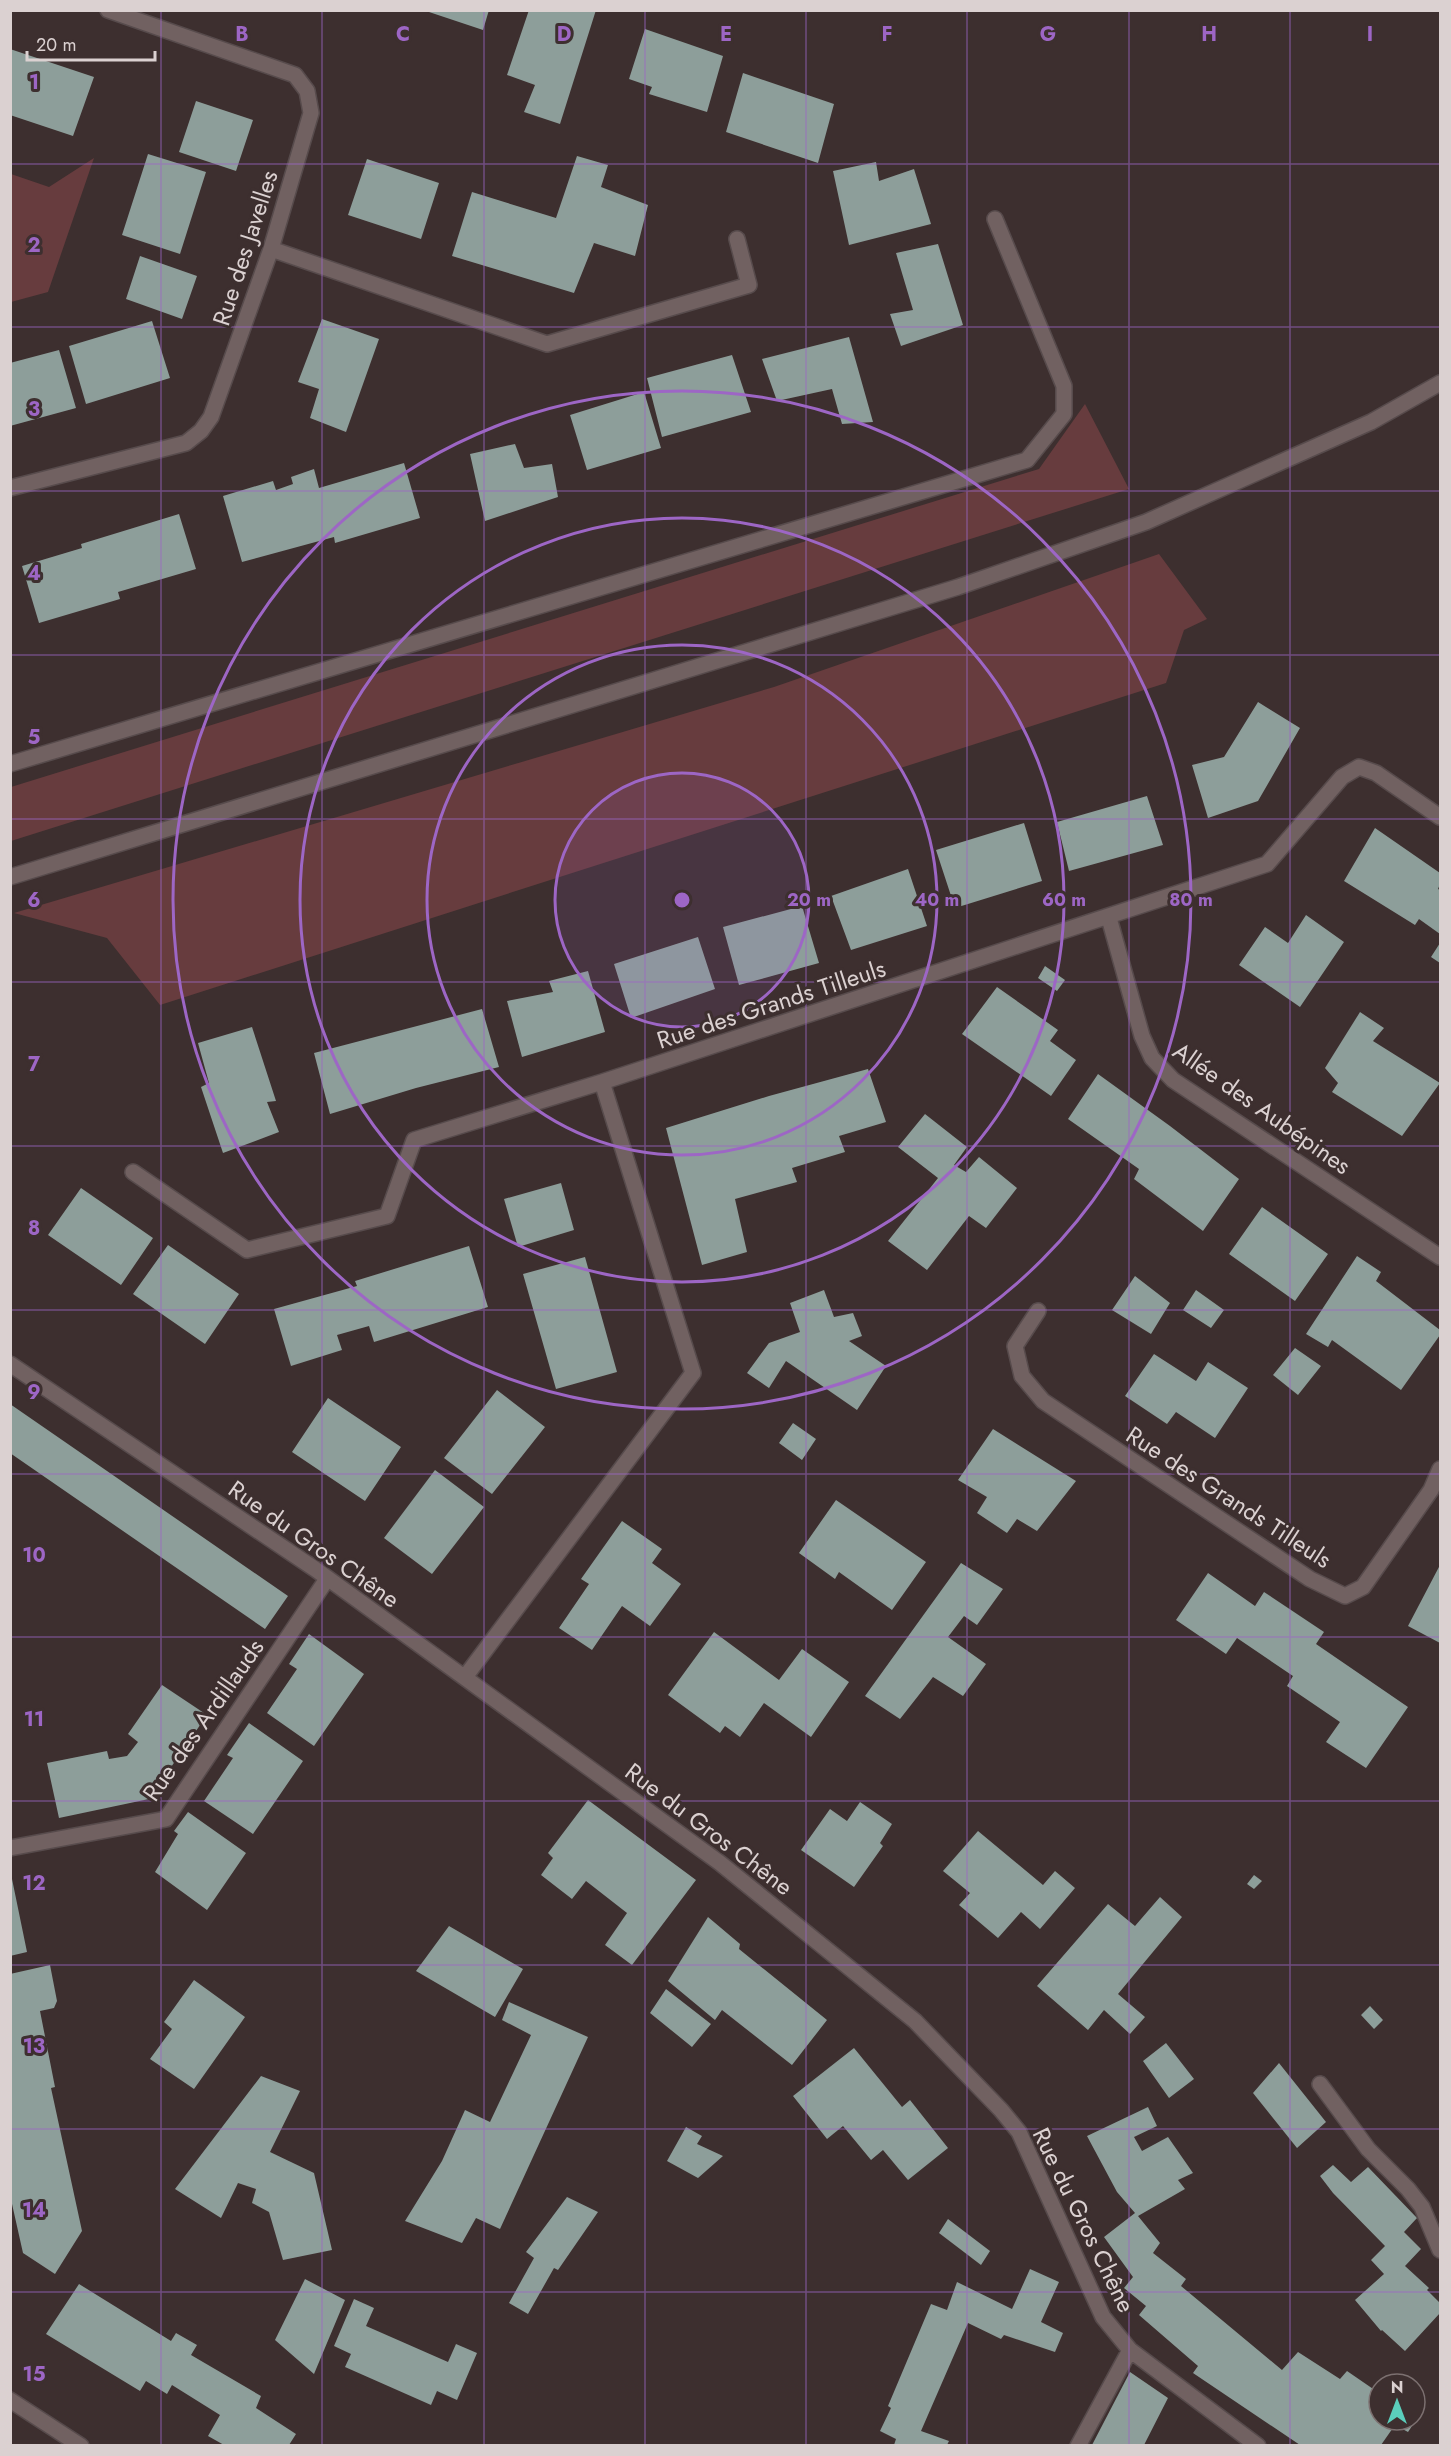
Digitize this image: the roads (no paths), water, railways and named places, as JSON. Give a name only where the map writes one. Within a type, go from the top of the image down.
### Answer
[{"type":"street","name":"Rue des Javelles","points":[[10,488],[186,442],[201,431],[211,417],[271,249],[311,113],[307,91],[295,75],[108,10]]},
{"type":"street","points":[[10,765],[1027,460],[1064,414],[1064,386],[995,219]]},
{"type":"street","points":[[271,249],[547,344],[749,285],[737,239]]},
{"type":"street","points":[[10,877],[969,583],[1146,522],[1371,422],[1440,383]]},
{"type":"street","name":"Rue des Grands Tilleuls","points":[[133,1172],[247,1250],[387,1216],[414,1140],[602,1083],[1267,864],[1342,777],[1359,768],[1376,773],[1440,817]]},
{"type":"street","name":"Allée des Aubépines","points":[[1108,918],[1142,1036],[1152,1058],[1173,1080],[1440,1257]]},
{"type":"street","points":[[465,1677],[693,1373],[602,1083]]},
{"type":"street","name":"Rue des Grands Tilleuls","points":[[1038,1311],[1015,1346],[1022,1376],[1043,1401],[1330,1591],[1345,1596],[1363,1587],[1431,1490],[1440,1469]]},
{"type":"street","name":"Rue du Gros Chêne","points":[[10,1364],[315,1569],[465,1677],[720,1863],[915,2021],[1001,2110],[1019,2132],[1103,2317],[1130,2350],[1258,2445]]},
{"type":"street","name":"Rue des Ardillauds","points":[[10,1848],[166,1819],[327,1579]]},
{"type":"street","points":[[1320,2084],[1368,2149],[1408,2189],[1422,2207],[1440,2250]]},
{"type":"street","points":[[1078,2445],[1130,2350]]},
{"type":"street","points":[[10,2400],[81,2445]]}]
